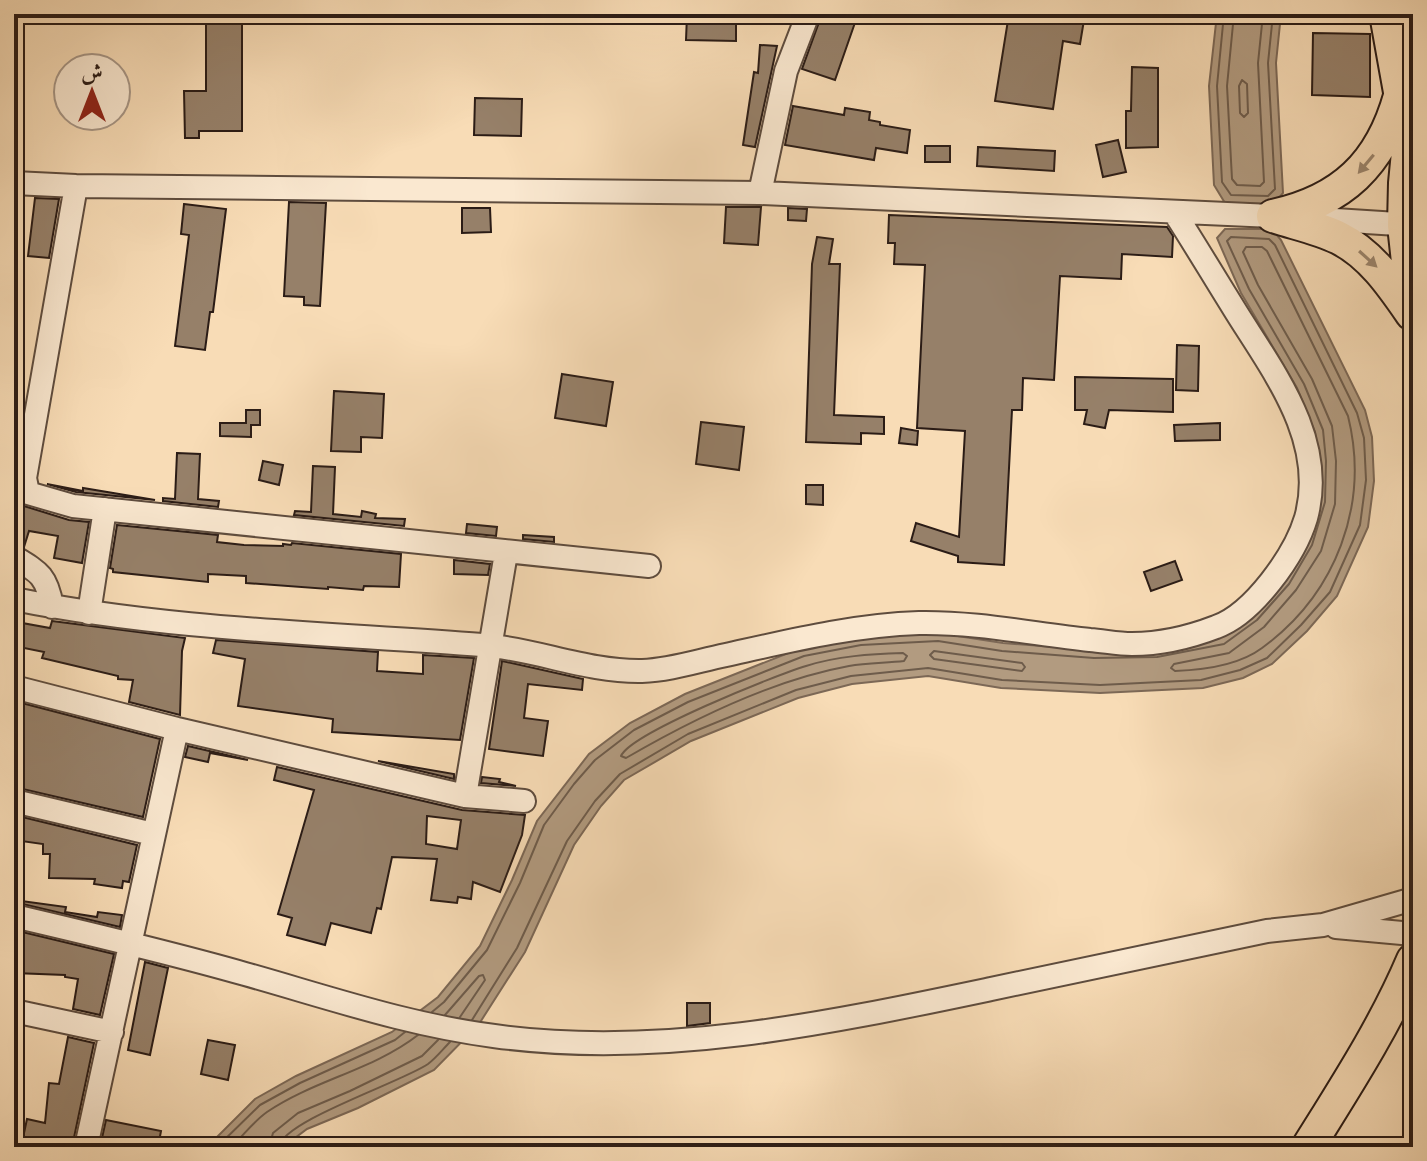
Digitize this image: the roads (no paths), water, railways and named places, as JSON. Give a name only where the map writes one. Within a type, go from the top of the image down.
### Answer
[{"type":"highway","points":[[1386,14],[1409,130],[1405,183],[1413,308]]},
{"type":"highway","points":[[1273,216],[1317,202],[1356,176],[1384,139],[1409,130]]},
{"type":"highway","points":[[1273,216],[1338,237],[1366,256],[1389,280],[1413,315]]},
{"type":"highway","points":[[1308,1147],[1357,1070],[1398,995],[1413,960]]},
{"type":"highway","points":[[1328,1147],[1400,1028],[1413,1012]]},
{"type":"street","points":[[760,193],[786,71],[808,14]]},
{"type":"street","points":[[14,183],[760,193],[1408,225]]},
{"type":"street","points":[[76,186],[25,485],[28,493],[73,506],[649,566]]},
{"type":"street","points":[[14,599],[89,613],[181,624],[489,646],[585,667],[640,671],[670,669],[883,624],[982,627],[1132,644],[1181,638],[1222,625],[1272,582],[1295,542],[1306,519],[1311,487],[1309,466],[1305,439],[1295,411],[1266,356],[1174,212]]},
{"type":"street","points":[[89,613],[105,509]]},
{"type":"street","points":[[465,796],[506,553]]},
{"type":"street","points":[[14,557],[43,576],[52,607]]},
{"type":"street","points":[[14,687],[177,729],[465,796],[524,801]]},
{"type":"street","points":[[86,1147],[177,729]]},
{"type":"street","points":[[14,801],[153,834]]},
{"type":"street","points":[[14,916],[132,943],[397,1018],[494,1036],[559,1042],[637,1043],[778,1029],[898,1009],[1267,931],[1323,925],[1413,899]]},
{"type":"street","points":[[1323,925],[1413,934]]},
{"type":"street","points":[[14,1011],[112,1032]]},
{"type":"water","points":[[1217,14],[1281,14],[1276,63],[1283,193],[1274,204],[1225,203],[1214,185],[1209,86]]},
{"type":"water","points":[[1225,229],[1272,229],[1281,240],[1365,410],[1372,437],[1374,481],[1368,527],[1337,596],[1307,631],[1272,664],[1243,678],[1203,688],[1100,693],[1001,688],[928,676],[852,684],[798,698],[691,741],[624,780],[601,806],[574,845],[525,952],[479,1024],[434,1070],[358,1108],[307,1129],[283,1147],[207,1147],[255,1099],[296,1076],[392,1032],[438,997],[480,946],[537,821],[589,754],[630,723],[685,694],[801,648],[860,637],[938,633],[1003,643],[1095,650],[1156,649],[1282,579],[1318,462],[1315,432],[1297,388],[1241,293],[1217,238]]}]
